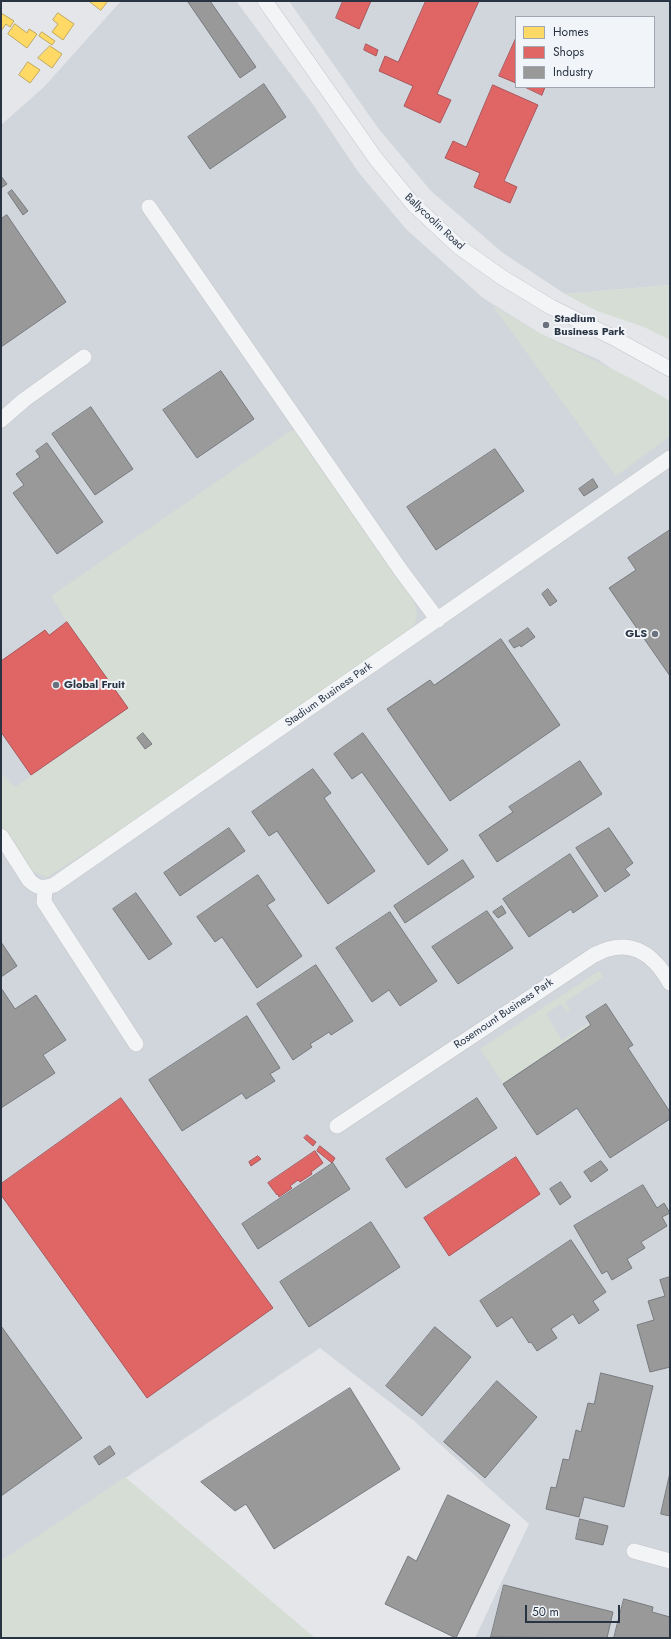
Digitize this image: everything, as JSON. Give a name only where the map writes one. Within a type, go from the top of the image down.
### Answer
[{"type":"street","name":"Ballycoolin Road","points":[[265,1],[376,159],[413,204],[459,247],[504,278],[551,307],[612,337],[670,369]]},
{"type":"street","points":[[149,207],[402,572],[438,620]]},
{"type":"street","points":[[1,420],[24,400],[84,357]]},
{"type":"street","name":"Stadium Business Park","points":[[45,889],[54,885],[670,458]]},
{"type":"street","points":[[1,836],[29,880],[35,885],[45,889],[44,902],[136,1044]]},
{"type":"street","name":"Rosemount Business Park","points":[[337,1126],[516,1006],[606,948],[619,946],[631,947],[640,951],[659,966],[670,983]]},
{"type":"street","points":[[634,1551],[670,1561]]},
{"type":"shaded area","points":[[121,1],[236,1],[312,103],[359,173],[406,229],[483,298],[541,334],[599,360],[670,411],[670,1638],[475,1638],[529,1524],[413,1420],[320,1348],[1,1561],[1,125],[44,87]]},
{"type":"shaded area","points":[[289,1],[670,1],[670,285],[565,294],[503,253],[431,191],[378,128]]},
{"type":"shaded area","points":[[670,285],[670,340],[644,327],[597,311],[565,294]]},
{"type":"shaded area","points":[[492,305],[541,334],[632,379],[670,401],[670,436],[616,476]]},
{"type":"shaded area","points":[[290,431],[295,431],[298,434],[413,600],[417,616],[411,631],[129,825],[47,877],[31,871],[1,825],[1,773],[15,787],[128,708],[67,622],[51,596]]},
{"type":"shaded area","points":[[599,971],[603,977],[565,1002],[570,1010],[567,1012],[561,1004],[546,1014],[562,1040],[587,1024],[589,1026],[503,1083],[480,1049]]},
{"type":"shaded area","points":[[125,1477],[315,1638],[1,1638],[1,1561]]},
{"type":"building: Homes","points":[[89,1],[108,1],[101,10]]},
{"type":"building: Homes","points":[[1,13],[14,21],[10,27],[6,24],[1,31]]},
{"type":"building: Homes","points":[[58,13],[74,24],[63,40],[52,32],[58,24],[53,20]]},
{"type":"building: Homes","points":[[15,24],[27,33],[29,29],[37,34],[27,48],[8,34]]},
{"type":"building: Homes","points":[[42,32],[55,41],[52,45],[39,36]]},
{"type":"building: Homes","points":[[50,46],[62,54],[52,68],[38,58]]},
{"type":"building: Homes","points":[[28,62],[40,70],[30,83],[19,75]]},
{"type":"building: Shops","points":[[343,1],[371,1],[359,29],[336,18]]},
{"type":"building: Shops","points":[[426,1],[479,1],[437,94],[451,100],[440,123],[404,106],[413,86],[379,71],[385,56],[398,62]]},
{"type":"building: Shops","points":[[515,40],[515,83],[499,76]]},
{"type":"building: Shops","points":[[366,44],[378,50],[376,56],[364,50]]},
{"type":"building: Shops","points":[[493,85],[538,105],[504,181],[517,187],[510,203],[474,187],[480,173],[445,158],[453,141],[466,147]]},
{"type":"building: Shops","points":[[527,88],[545,88],[542,95]]},
{"type":"building: Shops","name":"Global Fruit","points":[[67,622],[128,708],[31,775],[1,732],[1,661],[45,630],[49,635]]},
{"type":"building: Shops","points":[[121,1098],[273,1308],[147,1398],[1,1195],[1,1184]]},
{"type":"building: Shops","points":[[307,1135],[316,1142],[313,1146],[304,1138]]},
{"type":"building: Shops","points":[[320,1146],[335,1158],[332,1163],[317,1151]]},
{"type":"building: Shops","points":[[315,1151],[323,1163],[311,1172],[312,1174],[300,1182],[298,1180],[290,1186],[292,1188],[279,1197],[268,1183]]},
{"type":"building: Shops","points":[[258,1156],[261,1159],[251,1166],[249,1162]]},
{"type":"building: Shops","points":[[516,1157],[540,1194],[449,1256],[424,1218]]},
{"type":"building: Industry","points":[[210,1],[256,67],[240,78],[188,2]]},
{"type":"building: Industry","points":[[264,84],[286,117],[210,169],[188,137]]},
{"type":"building: Industry","points":[[1,176],[7,184],[1,188]]},
{"type":"building: Industry","points":[[12,190],[28,211],[23,215],[8,193]]},
{"type":"building: Industry","points":[[7,215],[66,302],[1,347],[1,219]]},
{"type":"building: Industry","points":[[221,371],[254,419],[197,458],[163,410]]},
{"type":"building: Industry","points":[[91,407],[133,469],[95,495],[52,434]]},
{"type":"building: Industry","points":[[47,443],[103,522],[57,554],[13,493],[24,485],[16,474],[40,457],[36,451]]},
{"type":"building: Industry","points":[[495,449],[524,491],[436,550],[407,507]]},
{"type":"building: Industry","points":[[593,479],[598,487],[584,496],[579,489]]},
{"type":"building: Industry","name":"GLS","points":[[670,530],[670,676],[609,588],[636,570],[628,558]]},
{"type":"building: Industry","points":[[548,589],[557,601],[550,606],[542,594]]},
{"type":"building: Industry","points":[[528,628],[535,637],[521,647],[520,645],[514,648],[509,641]]},
{"type":"building: Industry","points":[[501,639],[560,725],[450,801],[387,709],[430,680],[434,685]]},
{"type":"building: Industry","points":[[143,733],[152,744],[145,749],[137,738]]},
{"type":"building: Industry","points":[[363,733],[448,850],[428,865],[362,772],[352,779],[334,754]]},
{"type":"building: Industry","points":[[580,761],[602,794],[497,862],[479,835],[513,812],[509,807]]},
{"type":"building: Industry","points":[[313,769],[331,793],[324,798],[375,871],[328,904],[277,831],[269,836],[252,812]]},
{"type":"building: Industry","points":[[229,828],[245,851],[180,896],[164,873]]},
{"type":"building: Industry","points":[[609,828],[633,863],[625,869],[630,875],[605,892],[576,848]]},
{"type":"building: Industry","points":[[570,854],[598,896],[573,913],[571,909],[529,937],[503,899]]},
{"type":"building: Industry","points":[[463,860],[474,877],[405,923],[394,906]]},
{"type":"building: Industry","points":[[258,875],[275,900],[267,905],[302,956],[257,988],[222,937],[215,942],[197,917]]},
{"type":"building: Industry","points":[[136,893],[172,944],[149,960],[113,909]]},
{"type":"building: Industry","points":[[502,906],[506,913],[498,918],[493,912]]},
{"type":"building: Industry","points":[[487,911],[513,948],[458,984],[432,947]]},
{"type":"building: Industry","points":[[390,912],[437,981],[400,1006],[389,990],[372,1002],[336,948]]},
{"type":"building: Industry","points":[[1,942],[17,966],[1,977]]},
{"type":"building: Industry","points":[[316,965],[353,1021],[331,1035],[329,1032],[310,1044],[312,1047],[293,1060],[257,1004]]},
{"type":"building: Industry","points":[[1,988],[15,1009],[36,995],[66,1040],[43,1055],[55,1073],[1,1108]]},
{"type":"building: Industry","points":[[606,1004],[633,1045],[628,1048],[670,1112],[670,1119],[610,1158],[577,1108],[537,1135],[503,1084],[591,1025],[586,1017]]},
{"type":"building: Industry","points":[[247,1016],[280,1068],[270,1074],[275,1081],[246,1099],[242,1093],[182,1131],[149,1080]]},
{"type":"building: Industry","points":[[477,1098],[497,1128],[406,1188],[386,1159]]},
{"type":"building: Industry","points":[[601,1161],[608,1170],[591,1182],[584,1172]]},
{"type":"building: Industry","points":[[333,1163],[350,1189],[258,1249],[242,1224]]},
{"type":"building: Industry","points":[[561,1182],[571,1197],[560,1205],[550,1189]]},
{"type":"building: Industry","points":[[643,1185],[657,1208],[664,1203],[670,1213],[662,1217],[667,1226],[641,1242],[645,1248],[627,1259],[632,1268],[612,1280],[607,1271],[602,1274],[574,1226]]},
{"type":"building: Industry","points":[[371,1222],[400,1267],[309,1327],[280,1282]]},
{"type":"building: Industry","points":[[571,1240],[606,1292],[593,1301],[599,1310],[579,1324],[573,1314],[551,1329],[557,1338],[537,1351],[531,1342],[529,1343],[512,1317],[497,1327],[480,1301]]},
{"type":"building: Industry","points":[[670,1277],[670,1367],[650,1372],[637,1325],[654,1320],[648,1301],[665,1296],[660,1280]]},
{"type":"building: Industry","points":[[1,1326],[82,1438],[1,1496]]},
{"type":"building: Industry","points":[[435,1327],[471,1357],[422,1416],[386,1386]]},
{"type":"building: Industry","points":[[601,1373],[653,1386],[624,1507],[584,1497],[579,1517],[546,1509],[551,1487],[556,1488],[563,1459],[569,1460],[576,1430],[581,1432],[588,1403],[594,1404]]},
{"type":"building: Industry","points":[[497,1381],[537,1417],[485,1478],[444,1442]]},
{"type":"building: Industry","points":[[350,1388],[400,1469],[274,1549],[246,1504],[235,1511],[201,1482]]},
{"type":"building: Industry","points":[[110,1446],[115,1454],[99,1465],[94,1457]]},
{"type":"building: Industry","points":[[670,1473],[670,1516],[661,1514]]},
{"type":"building: Industry","points":[[448,1495],[510,1525],[456,1638],[385,1604],[408,1556],[416,1561]]},
{"type":"building: Industry","points":[[580,1519],[608,1526],[603,1545],[576,1539]]},
{"type":"building: Industry","points":[[504,1585],[613,1612],[607,1638],[491,1637]]},
{"type":"building: Industry","points":[[624,1599],[653,1607],[652,1612],[670,1617],[670,1638],[614,1638]]},
{"type":"place","name":"Stadium Business Park","points":[[546,325]]},
{"type":"place","name":"GLS","points":[[655,634]]},
{"type":"place","name":"Global Fruit","points":[[56,685]]}]
